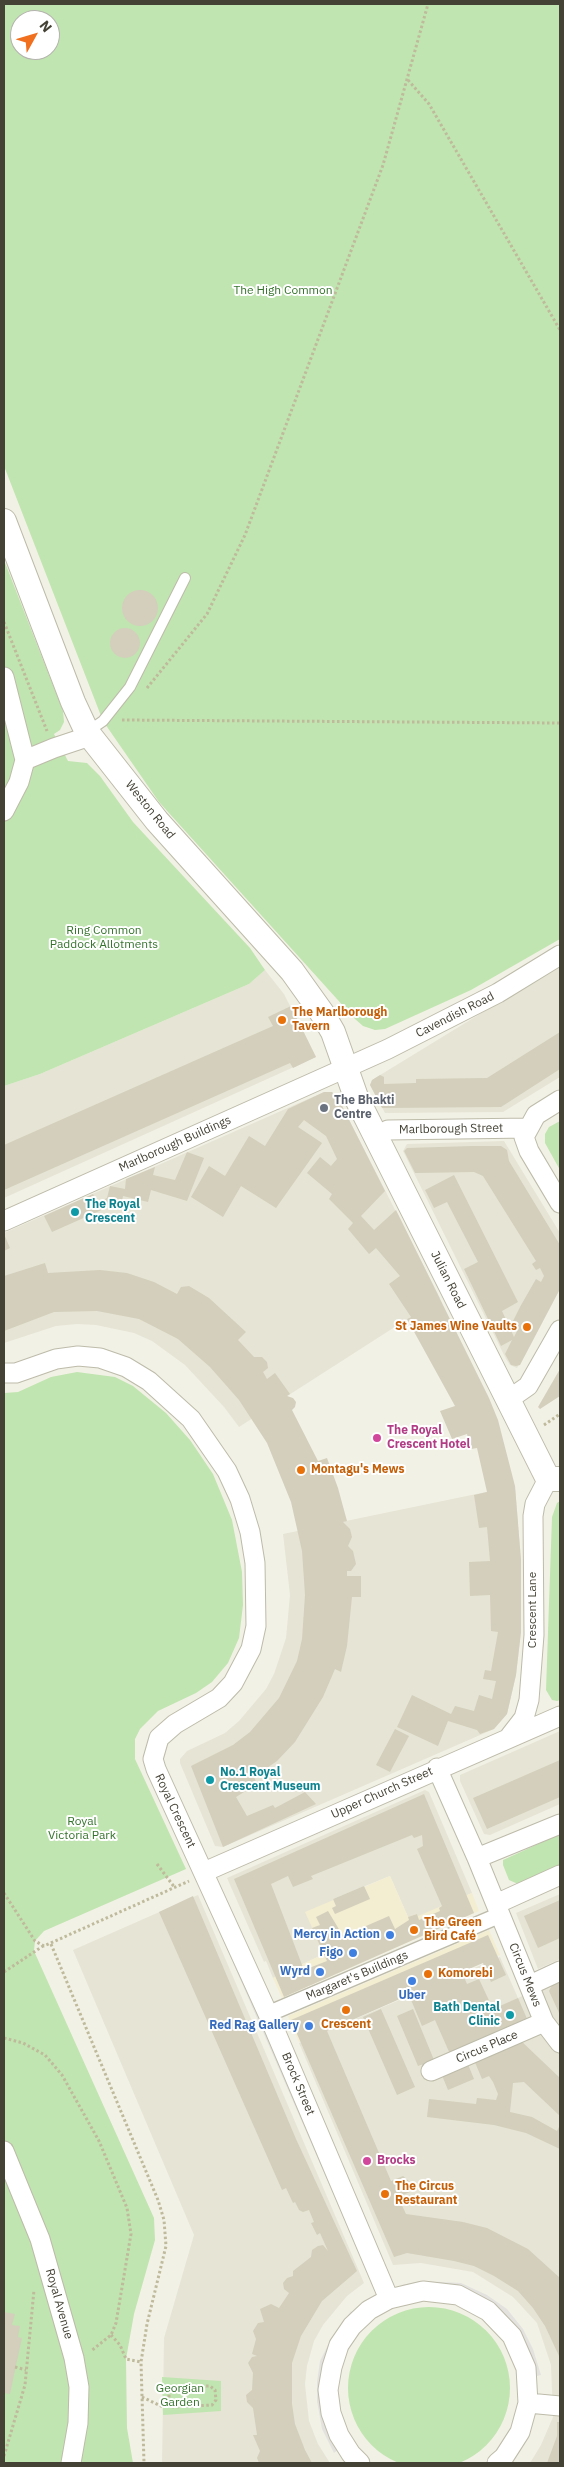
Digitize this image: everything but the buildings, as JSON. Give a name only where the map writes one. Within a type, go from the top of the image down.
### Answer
[{"type":"street","name":"Weston Road","points":[[4,521],[73,702],[89,734],[158,821],[308,992],[333,1032],[346,1068]]},
{"type":"street","points":[[4,677],[25,760],[19,782],[4,811]]},
{"type":"street","points":[[25,760],[89,734]]},
{"type":"street","name":"Cavendish Road","points":[[346,1068],[388,1049],[498,993],[560,955]]},
{"type":"street","name":"Julian Road","points":[[346,1068],[356,1097],[508,1400],[554,1480]]},
{"type":"street","name":"Marlborough Buildings","points":[[4,1221],[346,1068]]},
{"type":"street","points":[[560,1100],[536,1115],[524,1137],[560,1203]]},
{"type":"street","name":"Marlborough Street","points":[[376,1136],[388,1130],[528,1128]]},
{"type":"street","points":[[508,1400],[528,1386],[560,1330]]},
{"type":"street","name":"Royal Crescent","points":[[4,1373],[16,1373],[56,1359],[78,1356],[100,1358],[126,1367],[149,1381],[191,1419],[227,1471],[240,1499],[250,1532],[255,1563],[256,1626],[251,1649],[233,1683],[219,1698],[175,1724],[159,1738],[153,1759],[204,1872]]},
{"type":"street","name":"Crescent Lane","points":[[508,1738],[524,1718],[529,1700],[534,1635],[533,1516],[535,1504],[554,1480]]},
{"type":"street","name":"Upper Church Street","points":[[204,1872],[560,1716]]},
{"type":"street","name":"Circus Mews","points":[[438,1768],[544,2022],[560,2043]]},
{"type":"street","points":[[477,1858],[560,1824]]},
{"type":"street","name":"Brock Street","points":[[204,1872],[268,2014],[389,2299]]},
{"type":"street","points":[[498,1909],[560,1875]]},
{"type":"street","name":"Margaret's Buildings","points":[[268,2014],[498,1909]]},
{"type":"street","points":[[530,1986],[560,1972]]},
{"type":"street","name":"Circus Place","points":[[431,2071],[544,2022]]},
{"type":"street","name":"Royal Avenue","points":[[4,2151],[40,2239],[74,2358],[78,2396],[78,2423],[71,2463]]},
{"type":"street","points":[[360,2463],[351,2454],[338,2435],[331,2412],[328,2390],[332,2367],[340,2345],[352,2326],[369,2310],[389,2299],[423,2291],[458,2295],[488,2311],[512,2336],[523,2360],[526,2368],[528,2403],[520,2432],[504,2457],[496,2463]]},
{"type":"street","points":[[528,2403],[560,2406]]},
{"type":"lane","points":[[89,734],[103,721],[130,687],[184,578]]},
{"type":"path","points":[[141,695],[159,676],[207,614],[245,535],[383,165],[428,4]]},
{"type":"path","points":[[408,80],[428,104],[560,330]]},
{"type":"path","points":[[4,622],[54,748]]},
{"type":"path","points":[[123,714],[117,720],[560,723]]},
{"type":"path","points":[[544,1426],[560,1414]]},
{"type":"path","points":[[157,1864],[175,1888]]},
{"type":"path","points":[[4,1972],[44,1946],[175,1888],[204,1872]]},
{"type":"path","points":[[4,1894],[35,1941],[44,1946]]},
{"type":"path","points":[[51,1944],[164,2220],[166,2246],[146,2324],[141,2362],[144,2463]]},
{"type":"path","points":[[4,2038],[23,2043],[45,2055],[62,2074],[99,2141],[127,2208],[130,2234],[116,2323],[111,2335],[90,2351],[74,2358]]},
{"type":"path","points":[[4,2456],[25,2385],[34,2288]]},
{"type":"path","points":[[111,2335],[120,2345],[126,2359],[141,2362]]},
{"type":"path","points":[[15,2367],[26,2370]]},
{"type":"path","points":[[142,2397],[163,2407],[169,2398],[169,2391],[173,2387],[210,2386],[215,2390],[216,2400],[212,2405],[173,2408],[169,2398]]},
{"type":"shaded area","points":[[560,965],[560,1077],[503,1112],[385,1113],[370,1085],[372,1080]]},
{"type":"shaded area","points":[[265,970],[284,994],[316,1057],[4,1198],[4,1086],[40,1074],[249,984]]},
{"type":"shaded area","points":[[324,1092],[332,1092],[338,1098],[440,1298],[239,1427],[224,1407],[185,1365],[152,1341],[134,1333],[96,1325],[77,1324],[56,1326],[4,1343],[4,1233]]},
{"type":"shaded area","points":[[504,1141],[560,1233],[560,1288],[517,1368],[510,1365],[506,1359],[403,1151],[407,1144]]},
{"type":"shaded area","points":[[515,1486],[521,1560],[521,1632],[516,1675],[507,1714],[494,1729],[223,1847],[215,1846],[180,1759],[187,1751],[225,1733],[239,1721],[266,1689],[274,1674],[286,1638],[290,1595],[283,1534]]},
{"type":"shaded area","points":[[560,1731],[560,1804],[490,1835],[484,1834],[460,1781],[460,1775]]},
{"type":"shaded area","points":[[425,1790],[429,1792],[472,1893],[418,1917],[408,1917],[390,1876],[333,1899],[324,1954],[273,1978],[227,1878]]},
{"type":"shaded area","points":[[390,1876],[408,1917],[417,1914],[418,1916],[472,1893],[479,1911],[282,1998],[273,1978],[324,1954],[305,1912]]},
{"type":"shaded area","points":[[560,1894],[560,1959],[538,1969],[516,1913]]},
{"type":"shaded area","points":[[198,1895],[364,2283],[347,2296],[323,2325],[314,2341],[307,2366],[305,2384],[309,2421],[318,2444],[330,2463],[162,2463],[164,2338],[194,2235],[73,1950]]},
{"type":"shaded area","points":[[220,1919],[365,2254],[360,2256],[215,1921]]},
{"type":"shaded area","points":[[489,1930],[500,1955],[299,2042],[288,2016]]},
{"type":"shaded area","points":[[500,1957],[518,1998],[560,1978],[560,2463],[530,2463],[541,2445],[553,2417],[551,2365],[537,2323],[513,2297],[473,2272],[421,2263],[393,2265],[299,2043]]},
{"type":"shaded area","points":[[421,2281],[461,2283],[487,2295],[507,2309],[523,2329],[533,2349],[541,2375],[537,2376],[530,2357],[505,2315],[406,2291],[401,2285]]},
{"type":"shaded area","points":[[351,2311],[354,2315],[334,2341],[339,2449],[334,2453],[322,2429],[317,2401],[317,2382],[320,2361],[329,2343]]},
{"type":"green space","name":"The High Common","points":[[4,4],[560,4],[560,939],[471,990],[385,1029],[375,1030],[363,1026],[159,802],[103,721],[4,466]]},
{"type":"green space","name":"Ring Common Paddock Allotments","points":[[4,560],[63,711],[64,722],[60,730],[54,734],[68,761],[87,763],[100,776],[133,822],[250,948],[265,970],[249,984],[40,1074],[4,1086]]},
{"type":"green space","points":[[560,1121],[560,1170],[545,1143],[545,1134],[549,1127]]},
{"type":"green space","name":"Royal Victoria Park","points":[[77,1372],[115,1377],[133,1386],[166,1413],[190,1440],[213,1474],[232,1520],[242,1572],[243,1605],[239,1638],[228,1663],[212,1682],[196,1693],[158,1711],[140,1729],[135,1739],[135,1759],[186,1869],[44,1931],[35,1941],[34,1951],[154,2218],[155,2240],[134,2314],[126,2359],[127,2428],[133,2463],[4,2463],[4,1393],[18,1392],[51,1377]]},
{"type":"green space","points":[[560,1501],[560,1700],[557,1701],[552,1700],[546,1690],[552,1517],[557,1503]]},
{"type":"green space","points":[[560,1834],[560,1865],[518,1884],[509,1880],[503,1860]]},
{"type":"green space","points":[[437,2307],[453,2310],[467,2316],[481,2325],[492,2336],[507,2364],[510,2388],[509,2404],[501,2426],[492,2440],[481,2451],[453,2466],[421,2469],[405,2466],[391,2460],[377,2451],[366,2440],[351,2412],[348,2380],[351,2364],[357,2350],[366,2336],[377,2325],[405,2310]]},
{"type":"green space","name":"Georgian Garden","points":[[162,2377],[221,2381],[221,2411],[163,2415]]},
{"type":"place","name":"The Marlborough Tavern","points":[[282,1020]]},
{"type":"place","name":"The Bhakti Centre","points":[[324,1108]]},
{"type":"place","name":"The Royal Crescent","points":[[75,1212]]},
{"type":"place","name":"St James Wine Vaults","points":[[527,1327]]},
{"type":"place","name":"The Royal Crescent Hotel","points":[[377,1438]]},
{"type":"place","name":"Montagu's Mews","points":[[301,1470]]},
{"type":"place","name":"No.1 Royal Crescent Museum","points":[[210,1780]]},
{"type":"place","name":"The Green Bird Café","points":[[414,1930]]},
{"type":"place","name":"Mercy in Action","points":[[390,1935]]},
{"type":"place","name":"Figo","points":[[353,1953]]},
{"type":"place","name":"Wyrd","points":[[320,1972]]},
{"type":"place","name":"Komorebi","points":[[428,1974]]},
{"type":"place","name":"Uber","points":[[412,1981]]},
{"type":"place","name":"Crescent","points":[[346,2010]]},
{"type":"place","name":"Bath Dental Clinic","points":[[510,2015]]},
{"type":"place","name":"Red Rag Gallery","points":[[309,2026]]},
{"type":"place","name":"Brocks","points":[[367,2161]]},
{"type":"place","name":"The Circus Restaurant","points":[[385,2194]]}]
